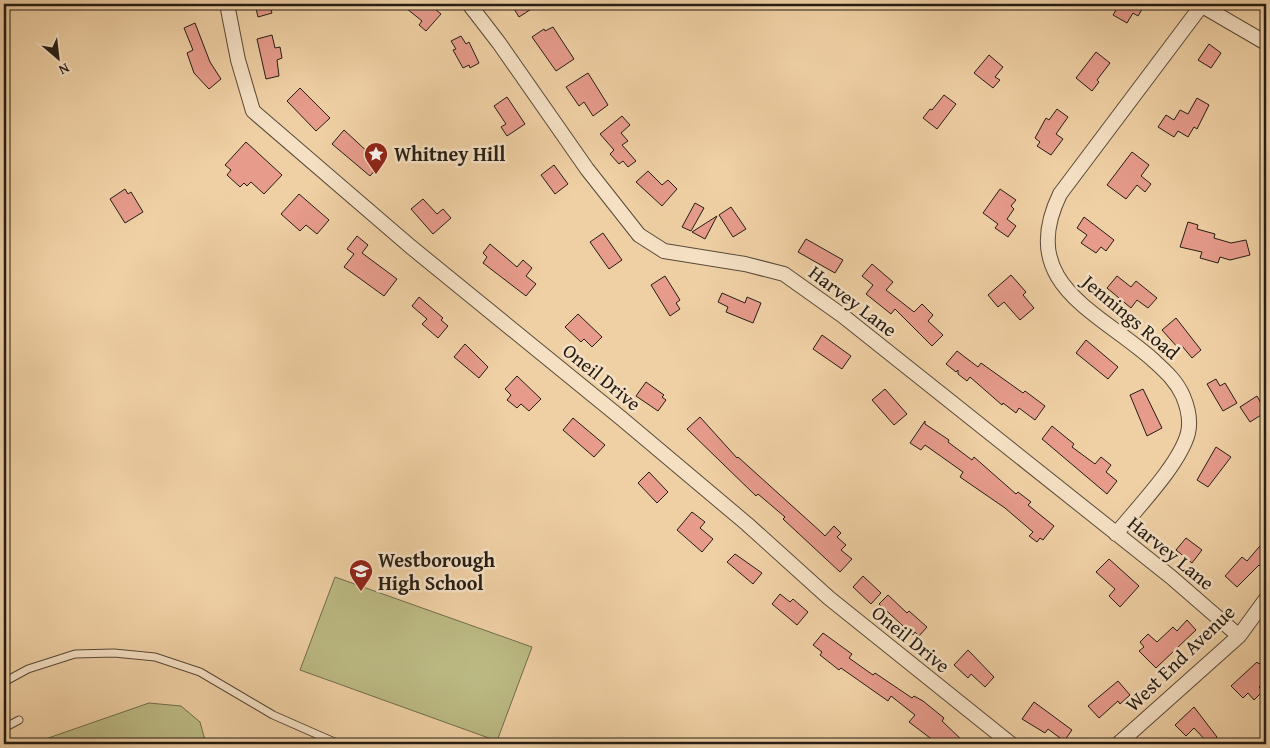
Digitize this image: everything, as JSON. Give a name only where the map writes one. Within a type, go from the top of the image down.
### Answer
[{"type":"street","name":"Oneil Drive","points":[[227,4],[238,60],[253,111],[411,247],[673,461],[829,598],[1011,744]]},
{"type":"street","name":"Harvey Lane","points":[[469,4],[499,43],[587,169],[639,236],[664,251],[745,264],[784,274],[843,316],[1171,577],[1239,636]]},
{"type":"street","name":"Jennings Road","points":[[1116,534],[1179,456],[1188,433],[1188,408],[1182,393],[1168,374],[1139,348],[1074,298],[1062,285],[1049,260],[1047,236],[1054,206],[1060,194],[1201,5]]},
{"type":"street","points":[[1201,5],[1266,43]]},
{"type":"street","name":"West End Avenue","points":[[1118,744],[1239,636],[1266,598]]},
{"type":"lane","points":[[4,682],[28,669],[76,654],[114,653],[155,657],[200,672],[273,715],[339,744]]},
{"type":"lane","points":[[4,728],[19,720]]},
{"type":"shaded area","points":[[335,577],[532,647],[497,741],[300,670]]},
{"type":"shaded area","points":[[149,703],[181,706],[200,722],[206,744],[31,744]]},
{"type":"building","points":[[255,4],[269,4],[272,13],[258,17]]},
{"type":"building","points":[[401,4],[429,4],[441,14],[426,31],[419,25],[422,21]]},
{"type":"building","points":[[511,4],[539,4],[519,17]]},
{"type":"building","points":[[1117,4],[1145,4],[1138,16],[1133,13],[1127,23],[1113,15],[1119,5]]},
{"type":"building","points":[[195,23],[210,62],[221,79],[209,89],[194,73],[187,53],[193,50],[184,28]]},
{"type":"building","points":[[553,27],[574,59],[556,71],[532,37],[544,29],[545,31]]},
{"type":"building","points":[[272,35],[275,48],[280,47],[282,58],[277,60],[279,76],[266,79],[257,39]]},
{"type":"building","points":[[461,36],[466,44],[469,42],[479,63],[470,68],[469,65],[463,68],[453,50],[456,49],[451,41]]},
{"type":"building","points":[[1209,44],[1221,53],[1211,68],[1198,60]]},
{"type":"building","points":[[1096,52],[1110,63],[1097,80],[1099,82],[1092,91],[1076,78]]},
{"type":"building","points":[[989,55],[1003,67],[995,77],[1000,80],[993,88],[974,73]]},
{"type":"building","points":[[588,73],[608,105],[593,116],[584,102],[579,106],[566,87]]},
{"type":"building","points":[[300,88],[330,118],[316,131],[287,101]]},
{"type":"building","points":[[944,95],[956,104],[937,129],[923,118]]},
{"type":"building","points":[[507,97],[525,124],[507,136],[501,127],[506,124],[494,106]]},
{"type":"building","points":[[1197,98],[1209,105],[1197,129],[1194,127],[1188,137],[1178,131],[1174,137],[1158,127],[1166,115],[1174,120],[1180,110],[1188,114]]},
{"type":"building","points":[[1057,109],[1068,117],[1056,134],[1063,139],[1051,155],[1037,146],[1040,142],[1035,138],[1046,118],[1049,120]]},
{"type":"building","points":[[622,116],[630,125],[621,133],[628,141],[622,145],[636,161],[628,167],[623,161],[619,164],[610,154],[614,150],[600,134]]},
{"type":"building","points":[[344,130],[371,155],[369,157],[379,166],[370,176],[332,144]]},
{"type":"building","points":[[246,142],[282,175],[264,194],[251,182],[247,186],[244,183],[240,187],[227,175],[231,170],[225,165]]},
{"type":"building","points":[[1132,152],[1149,165],[1141,176],[1151,184],[1145,192],[1137,185],[1126,199],[1107,185]]},
{"type":"building","points":[[554,165],[568,184],[555,194],[541,175]]},
{"type":"building","points":[[648,171],[662,185],[668,180],[677,189],[662,206],[636,182]]},
{"type":"building","points":[[125,189],[128,194],[131,192],[143,212],[125,223],[110,199]]},
{"type":"building","points":[[1000,189],[1016,200],[1011,206],[1014,209],[1007,219],[1016,226],[1008,237],[995,228],[998,224],[983,213]]},
{"type":"building","points":[[299,194],[329,220],[317,234],[306,225],[300,231],[281,214]]},
{"type":"building","points":[[423,199],[437,214],[443,209],[451,218],[433,234],[411,209]]},
{"type":"building","points":[[695,203],[704,208],[691,231],[682,227]]},
{"type":"building","points":[[731,207],[746,229],[733,237],[719,215]]},
{"type":"building","points":[[717,216],[705,239],[692,232]]},
{"type":"building","points":[[1084,217],[1114,240],[1106,251],[1101,247],[1096,253],[1081,243],[1087,235],[1077,228]]},
{"type":"building","points":[[1188,222],[1198,225],[1197,229],[1215,234],[1214,238],[1231,243],[1246,240],[1250,255],[1230,260],[1220,257],[1218,263],[1200,258],[1202,252],[1180,247]]},
{"type":"building","points":[[603,233],[622,260],[609,269],[590,242]]},
{"type":"building","points":[[357,236],[368,245],[362,253],[397,279],[384,296],[344,267],[354,254],[347,249]]},
{"type":"building","points":[[806,239],[843,260],[835,273],[798,252]]},
{"type":"building","points":[[490,244],[517,267],[523,260],[532,268],[526,276],[536,284],[526,296],[483,263],[487,257],[483,253]]},
{"type":"building","points":[[872,264],[893,282],[886,290],[914,312],[922,304],[933,315],[928,321],[943,335],[932,346],[895,309],[891,314],[866,294],[873,285],[862,276]]},
{"type":"building","points":[[1011,275],[1026,292],[1023,295],[1034,308],[1020,320],[1004,302],[998,307],[988,295]]},
{"type":"building","points":[[665,276],[680,300],[676,303],[680,309],[670,316],[651,285]]},
{"type":"building","points":[[1117,276],[1131,287],[1136,281],[1157,298],[1148,308],[1137,300],[1131,308],[1107,288]]},
{"type":"building","points":[[722,293],[745,303],[747,297],[761,303],[753,323],[726,312],[728,307],[718,302]]},
{"type":"building","points":[[419,297],[443,318],[441,320],[448,326],[438,338],[422,324],[427,319],[412,306]]},
{"type":"building","points":[[578,314],[602,337],[592,347],[584,339],[581,342],[565,327]]},
{"type":"building","points":[[1176,318],[1201,350],[1192,358],[1182,346],[1179,349],[1162,330]]},
{"type":"building","points":[[822,335],[851,356],[842,369],[813,349]]},
{"type":"building","points":[[1086,340],[1118,367],[1108,379],[1076,353]]},
{"type":"building","points":[[465,344],[488,367],[479,378],[454,357]]},
{"type":"building","points":[[957,351],[978,367],[981,363],[1045,406],[1035,420],[1019,408],[1016,413],[1003,403],[1002,405],[970,377],[967,381],[958,374],[958,370],[956,372],[946,364]]},
{"type":"building","points":[[517,376],[541,399],[529,411],[521,404],[517,408],[507,400],[511,395],[505,389]]},
{"type":"building","points":[[1216,379],[1220,386],[1225,383],[1237,403],[1223,411],[1207,384]]},
{"type":"building","points":[[646,382],[664,395],[662,397],[666,400],[658,411],[636,396]]},
{"type":"building","points":[[885,389],[907,414],[894,425],[872,400]]},
{"type":"building","points":[[1143,389],[1162,428],[1147,436],[1130,395]]},
{"type":"building","points":[[1257,396],[1266,412],[1250,422],[1240,407]]},
{"type":"building","points":[[700,417],[737,458],[825,536],[834,526],[841,533],[837,537],[846,545],[841,550],[852,559],[840,572],[783,519],[785,517],[758,494],[756,496],[687,429]]},
{"type":"building","points":[[573,418],[605,445],[594,457],[563,430]]},
{"type":"building","points":[[925,421],[925,424],[949,440],[948,442],[972,460],[974,457],[1016,494],[1018,492],[1031,502],[1028,505],[1054,526],[1043,540],[1040,538],[1037,542],[1029,536],[1033,532],[1005,508],[960,477],[963,472],[925,445],[921,450],[910,443]]},
{"type":"building","points":[[1052,426],[1074,444],[1072,447],[1095,464],[1101,457],[1111,465],[1106,472],[1117,481],[1107,494],[1042,439]]},
{"type":"building","points":[[1216,447],[1231,457],[1208,487],[1197,480]]},
{"type":"building","points":[[649,472],[668,492],[657,503],[638,483]]},
{"type":"building","points":[[692,512],[705,522],[700,528],[713,539],[702,552],[677,530]]},
{"type":"building","points":[[1186,538],[1202,550],[1192,563],[1176,550]]},
{"type":"building","points":[[1266,539],[1266,561],[1261,567],[1259,565],[1237,587],[1225,576],[1242,557],[1247,561]]},
{"type":"building","points":[[735,554],[762,573],[753,584],[727,562]]},
{"type":"building","points":[[1109,559],[1139,586],[1120,607],[1109,596],[1115,589],[1096,572]]},
{"type":"building","points":[[863,576],[881,593],[871,604],[853,587]]},
{"type":"building","points":[[780,594],[790,602],[793,599],[808,612],[797,625],[772,604]]},
{"type":"building","points":[[888,595],[907,613],[909,611],[927,627],[919,636],[915,632],[913,635],[879,604]]},
{"type":"building","points":[[1187,620],[1196,630],[1156,668],[1139,651],[1144,647],[1140,642],[1148,634],[1157,642],[1173,627],[1177,631]]},
{"type":"building","points":[[823,633],[852,654],[849,658],[873,675],[875,673],[912,698],[914,696],[923,701],[944,718],[942,721],[966,744],[938,744],[909,722],[915,715],[891,696],[888,701],[841,668],[839,670],[820,655],[822,652],[813,645]]},
{"type":"building","points":[[968,650],[994,677],[985,687],[971,674],[968,678],[954,665]]},
{"type":"building","points":[[1266,657],[1266,680],[1259,687],[1263,691],[1254,700],[1248,693],[1243,698],[1231,686],[1257,662],[1259,664]]},
{"type":"building","points":[[1118,681],[1130,695],[1120,704],[1118,701],[1099,718],[1088,706]]},
{"type":"building","points":[[1034,702],[1072,730],[1064,741],[1048,729],[1045,733],[1022,719]]},
{"type":"building","points":[[1194,707],[1217,737],[1209,744],[1194,728],[1186,736],[1175,725]]},
{"type":"place","name":"Whitney Hill","points":[[376,175]]},
{"type":"place","name":"Westborough High School","points":[[361,592]]}]
